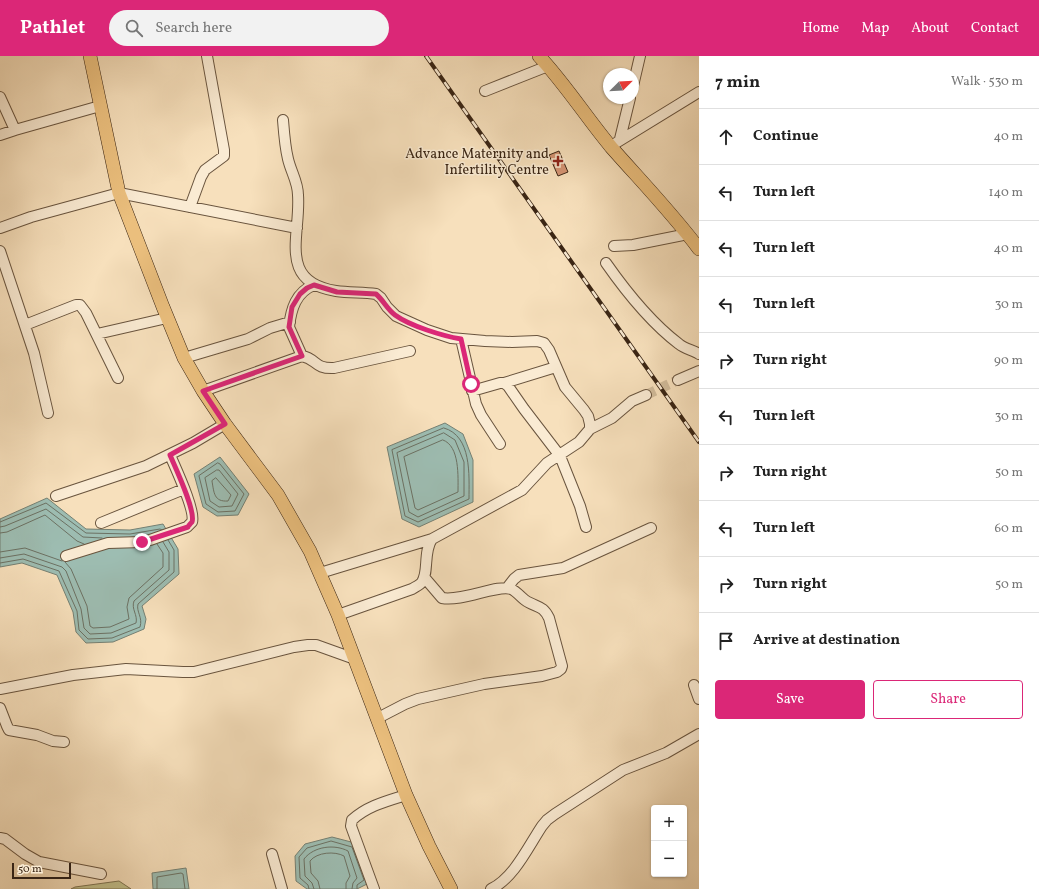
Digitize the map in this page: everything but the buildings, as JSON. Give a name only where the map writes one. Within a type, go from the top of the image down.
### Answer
[{"type":"main road","points":[[90,56],[119,193],[184,358],[203,391],[225,424],[278,495],[298,527],[338,615],[406,794],[429,846],[451,889]]},
{"type":"main road","points":[[544,61],[615,143],[699,249]]},
{"type":"street","points":[[190,207],[205,170],[224,156],[207,56]]},
{"type":"street","points":[[637,68],[640,56]]},
{"type":"street","points":[[485,91],[544,61]]},
{"type":"street","points":[[615,143],[699,92]]},
{"type":"street","points":[[0,97],[15,130]]},
{"type":"street","points":[[615,143],[628,104]]},
{"type":"street","points":[[0,135],[100,106]]},
{"type":"street","points":[[283,120],[288,160],[298,187],[295,256],[306,278],[314,285],[337,292],[376,294],[381,298],[386,307],[396,316],[439,334],[461,339],[512,342],[537,341],[544,344],[549,350],[565,387],[588,416],[590,429]]},
{"type":"street","points":[[0,228],[31,217],[119,193],[297,228]]},
{"type":"street","points":[[614,246],[633,245],[688,234]]},
{"type":"street","points":[[0,251],[34,353],[48,413]]},
{"type":"street","points":[[606,263],[634,301],[645,313],[680,345],[699,354]]},
{"type":"street","points":[[302,356],[289,327],[292,307],[300,294],[307,288],[314,285]]},
{"type":"street","points":[[25,325],[76,305],[80,305],[97,334],[118,378]]},
{"type":"street","points":[[97,334],[167,318]]},
{"type":"street","points":[[184,358],[248,339],[270,328],[290,322]]},
{"type":"street","points":[[461,339],[472,391],[481,415],[500,444]]},
{"type":"street","points":[[203,391],[302,356],[308,357],[322,368],[327,369],[410,351]]},
{"type":"street","points":[[472,391],[556,367]]},
{"type":"street","points":[[678,380],[699,371]]},
{"type":"street","points":[[504,383],[512,391],[560,456],[580,506],[586,527]]},
{"type":"street","points":[[320,573],[432,539],[518,492],[527,485],[542,467],[580,442],[590,429],[612,418],[632,401],[646,395]]},
{"type":"street","points":[[56,496],[146,466],[170,455],[225,424]]},
{"type":"street","points":[[66,556],[108,543],[135,543],[150,540],[188,527],[192,522],[189,502],[170,455]]},
{"type":"street","points":[[101,523],[184,489]]},
{"type":"street","points":[[507,588],[519,575],[567,567],[651,528]]},
{"type":"street","points":[[338,615],[412,589],[421,584],[424,577],[427,549],[432,539]]},
{"type":"street","points":[[378,718],[418,699],[484,684],[542,676],[557,672],[562,666],[562,660],[549,618],[542,608],[527,602],[516,592],[507,588],[470,596],[446,599],[438,595],[424,577]]},
{"type":"street","points":[[0,689],[73,675],[126,669],[194,672],[294,647],[308,645],[316,646],[355,659]]},
{"type":"street","points":[[694,684],[699,699]]},
{"type":"street","points":[[0,708],[9,730],[37,735],[53,741],[64,742]]},
{"type":"street","points":[[492,889],[510,876],[547,820],[623,770],[666,753],[699,734]]},
{"type":"street","points":[[374,889],[352,826],[352,820],[360,812],[406,794]]},
{"type":"street","points":[[0,838],[5,839],[25,854],[39,862],[101,874]]},
{"type":"street","points":[[272,854],[282,889]]},
{"type":"shaded area","points":[[119,881],[131,889],[71,889],[75,887]]},
{"type":"water","points":[[445,423],[463,434],[473,460],[473,502],[419,527],[402,519],[387,447]]},
{"type":"water","points":[[220,457],[249,494],[238,515],[217,516],[203,507],[194,474]]},
{"type":"water","points":[[47,498],[86,529],[130,530],[163,524],[178,549],[179,574],[142,606],[146,619],[144,629],[113,642],[86,643],[76,632],[73,612],[57,575],[22,563],[0,567],[0,519]]},
{"type":"water","points":[[332,837],[355,843],[369,883],[357,889],[307,889],[296,881],[295,856],[305,844]]},
{"type":"water","points":[[186,868],[189,889],[153,889],[152,873]]},
{"type":"tunnel","points":[[646,395],[678,380]]},
{"type":"railway","points":[[426,56],[699,442]]},
{"type":"place","name":"Advance Maternity and Infertility Centre","points":[[558,161]]},
{"type":"route","points":[[142,542],[188,527],[192,522],[189,502],[170,455],[225,424],[203,391],[302,356],[289,327],[292,307],[300,294],[307,288],[314,285],[337,292],[376,294],[381,298],[386,307],[396,316],[405,321],[451,338],[461,339],[471,384]]}]
